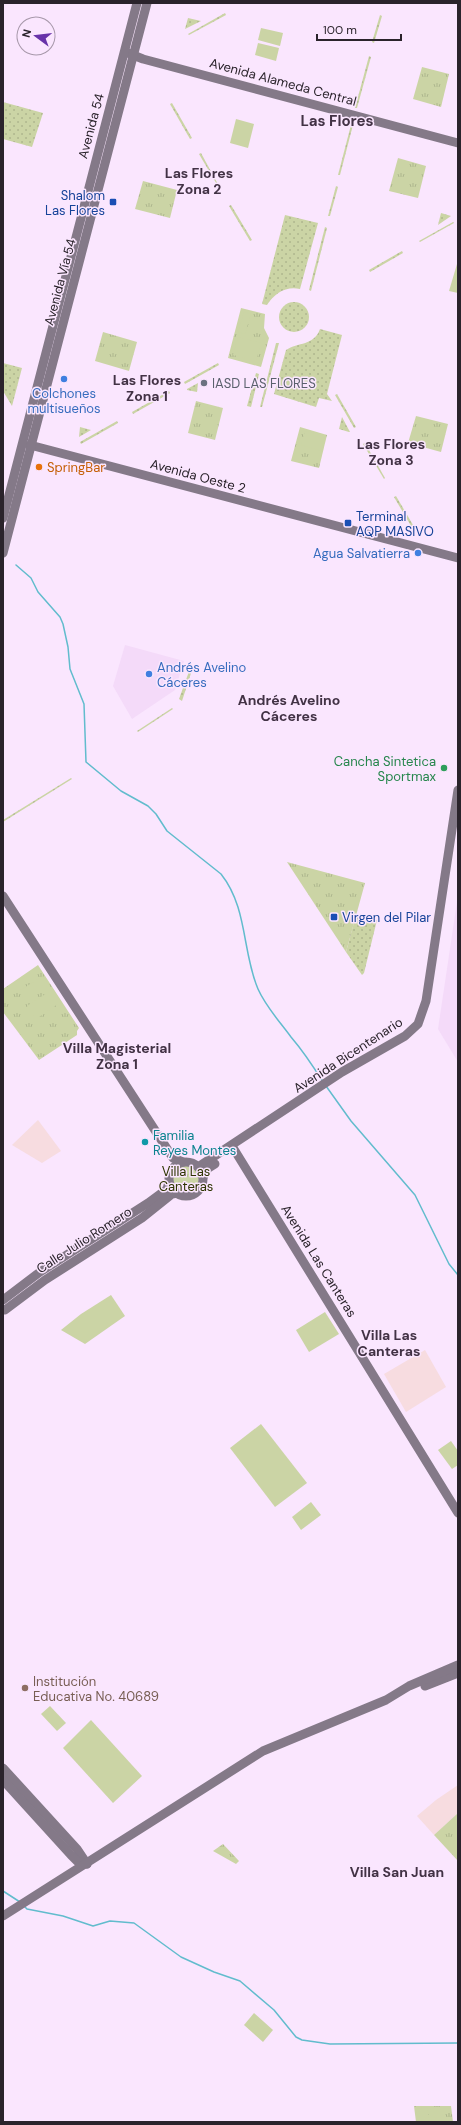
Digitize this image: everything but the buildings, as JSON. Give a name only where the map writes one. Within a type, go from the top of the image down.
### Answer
[{"type":"street","name":"Avenida 54","points":[[70,256],[129,54],[137,3]]},
{"type":"street","name":"Avenida Vía 54","points":[[3,553],[129,54],[143,18],[147,3]]},
{"type":"street","name":"Avenida Alameda Central","points":[[129,54],[458,143]]},
{"type":"street","name":"Avenida Vía 54","points":[[3,518],[70,256]]},
{"type":"street","name":"Avenida Oeste 2","points":[[30,445],[458,558]]},
{"type":"street","name":"Avenida Bicentenario","points":[[198,1167],[234,1148],[289,1114],[293,1106],[315,1090],[406,1036],[422,1017],[436,938],[458,790]]},
{"type":"street","points":[[3,896],[173,1158],[183,1162],[188,1162],[198,1167],[202,1177],[200,1187],[195,1193],[186,1196],[178,1193],[169,1182],[173,1158]]},
{"type":"street","name":"Avenida Bicentenario","points":[[202,1177],[207,1169],[234,1148]]},
{"type":"street","name":"Avenida Las Canteras","points":[[234,1148],[458,1513]]},
{"type":"street","points":[[172,1170],[183,1162]]},
{"type":"street","name":"Calle Julio Romero","points":[[3,1300],[40,1272],[142,1207],[167,1188],[169,1182]]},
{"type":"street","name":"Calle Julio Romero","points":[[5,1310],[45,1280],[142,1218],[170,1195],[178,1193]]},
{"type":"street","points":[[403,1692],[409,1686],[458,1664]]},
{"type":"street","points":[[7,1913],[87,1864],[236,1766],[263,1751],[403,1692],[411,1691],[458,1673]]},
{"type":"street","points":[[3,1768],[30,1803]]},
{"type":"street","points":[[3,1780],[30,1803],[78,1849],[87,1864]]},
{"type":"shaded area","name":"Andrés Avelino Cáceres","points":[[125,645],[184,661],[175,690],[132,719],[113,686]]},
{"type":"shaded area","points":[[458,895],[458,1062],[438,1029]]},
{"type":"shaded area","points":[[38,1120],[61,1151],[42,1163],[12,1145]]},
{"type":"shaded area","points":[[425,1350],[446,1387],[406,1412],[384,1374]]},
{"type":"shaded area","points":[[458,1785],[458,1813],[434,1835],[417,1816],[436,1800]]},
{"type":"green space","points":[[225,13],[226,15],[189,35],[188,34]]},
{"type":"green space","points":[[380,15],[382,16],[374,43],[372,42]]},
{"type":"green space","points":[[188,18],[201,21],[185,29]]},
{"type":"green space","points":[[261,28],[283,33],[280,46],[258,40]]},
{"type":"green space","points":[[258,43],[279,48],[276,61],[255,55]]},
{"type":"green space","points":[[369,56],[371,57],[357,108],[355,108]]},
{"type":"green space","points":[[422,67],[449,74],[441,107],[413,99]]},
{"type":"green space","points":[[3,102],[43,113],[32,147],[3,139]]},
{"type":"green space","points":[[172,103],[192,138],[190,139],[170,104]]},
{"type":"green space","points":[[236,119],[254,124],[248,148],[230,143]]},
{"type":"green space","points":[[352,121],[354,121],[340,175],[338,175]]},
{"type":"green space","points":[[201,153],[220,188],[199,154]]},
{"type":"green space","points":[[398,158],[426,166],[418,198],[389,191]]},
{"type":"green space","points":[[143,181],[177,190],[170,218],[135,209]]},
{"type":"green space","points":[[336,186],[338,187],[330,216],[328,216]]},
{"type":"green space","points":[[231,205],[252,240],[250,241],[229,206]]},
{"type":"green space","points":[[441,213],[451,216],[438,225]]},
{"type":"green space","points":[[285,215],[318,223],[300,289],[295,288],[281,291],[267,305],[262,304]]},
{"type":"green space","points":[[453,222],[454,223],[420,242],[419,241]]},
{"type":"green space","points":[[325,227],[327,228],[311,291],[309,290]]},
{"type":"green space","points":[[402,251],[403,253],[370,272],[369,270]]},
{"type":"green space","points":[[457,264],[458,265],[458,293],[449,291]]},
{"type":"green space","points":[[294,302],[305,306],[309,317],[305,328],[294,332],[283,328],[279,317],[283,306]]},
{"type":"green space","points":[[241,308],[265,314],[264,328],[269,338],[261,367],[228,358]]},
{"type":"green space","points":[[244,312],[251,314],[245,334],[238,332]]},
{"type":"green space","points":[[320,329],[342,335],[327,394],[332,401],[319,398],[316,407],[274,394],[286,350],[310,341]]},
{"type":"green space","points":[[103,332],[137,342],[129,371],[95,361]]},
{"type":"green space","points":[[238,337],[261,343],[256,361],[233,355]]},
{"type":"green space","points":[[276,343],[279,343],[262,407],[260,407]]},
{"type":"green space","points":[[3,363],[22,368],[12,406],[3,391]]},
{"type":"green space","points":[[218,363],[219,365],[185,384],[184,382]]},
{"type":"green space","points":[[256,373],[259,374],[251,407],[247,406]]},
{"type":"green space","points":[[198,383],[197,392],[187,390],[187,389]]},
{"type":"green space","points":[[169,391],[170,393],[133,414],[132,412]]},
{"type":"green space","points":[[337,394],[356,427],[354,428],[335,395]]},
{"type":"green space","points":[[196,401],[223,408],[215,440],[188,433]]},
{"type":"green space","points":[[416,416],[448,424],[441,452],[408,443]]},
{"type":"green space","points":[[342,417],[350,432],[339,429]]},
{"type":"green space","points":[[117,421],[118,423],[81,444],[80,442]]},
{"type":"green space","points":[[80,427],[91,430],[79,437]]},
{"type":"green space","points":[[300,427],[327,435],[319,468],[291,461]]},
{"type":"green space","points":[[305,431],[326,436],[322,451],[301,445]]},
{"type":"green space","points":[[365,443],[385,478],[384,479],[363,444]]},
{"type":"green space","points":[[396,496],[416,530],[414,531],[394,497]]},
{"type":"green space","points":[[191,666],[193,667],[182,701],[179,699]]},
{"type":"green space","points":[[172,708],[173,709],[138,732],[137,731]]},
{"type":"green space","points":[[71,778],[72,779],[3,822],[3,820]]},
{"type":"green space","points":[[287,862],[365,883],[346,952]]},
{"type":"green space","points":[[356,915],[377,920],[364,973],[362,975],[346,952]]},
{"type":"green space","points":[[38,965],[79,1028],[77,1035],[39,1060],[3,1012],[3,989]]},
{"type":"green space","points":[[43,976],[50,986],[25,1001],[19,991]]},
{"type":"green space","points":[[53,989],[61,1002],[36,1019],[27,1006]]},
{"type":"green space","name":"Villa Las Canteras","points":[[186,1165],[195,1169],[199,1178],[195,1187],[186,1191],[177,1187],[173,1178],[177,1169]]},
{"type":"green space","points":[[111,1295],[125,1316],[85,1344],[61,1330],[81,1314]]},
{"type":"green space","points":[[325,1312],[339,1334],[309,1352],[296,1330]]},
{"type":"green space","points":[[261,1424],[307,1483],[275,1507],[230,1448]]},
{"type":"green space","points":[[451,1441],[458,1451],[458,1465],[452,1469],[438,1450]]},
{"type":"green space","points":[[311,1502],[321,1515],[301,1530],[292,1517]]},
{"type":"green space","points":[[50,1706],[66,1723],[57,1731],[41,1714]]},
{"type":"green space","points":[[91,1720],[142,1776],[113,1803],[63,1748]]},
{"type":"green space","name":"Villa San Juan","points":[[458,1813],[458,1861],[434,1835]]},
{"type":"green space","points":[[223,1844],[239,1861],[236,1864],[213,1851]]},
{"type":"green space","points":[[254,2013],[273,2030],[263,2042],[244,2025]]},
{"type":"green space","points":[[414,2106],[451,2106],[453,2122],[416,2122]]},
{"type":"green space","points":[[427,2107],[429,2122],[418,2122],[416,2109]]},
{"type":"waterway","points":[[16,565],[31,578],[38,592],[60,617],[63,624],[68,647],[70,669],[84,704],[86,762],[121,791],[148,806],[156,814],[167,831],[221,874],[230,887],[236,901],[244,930],[249,960],[261,996],[312,1064],[323,1082]]},
{"type":"waterway","points":[[326,1086],[351,1121],[415,1195],[449,1264],[458,1275]]},
{"type":"waterway","points":[[3,1891],[20,1902]]},
{"type":"waterway","points":[[24,1906],[27,1909],[63,1916],[93,1926],[110,1921],[134,1923],[181,1957],[214,1972],[240,1981],[274,2010],[296,2037],[302,2040],[330,2044],[458,2043]]},
{"type":"place","name":"Shalom Las Flores","points":[[113,202]]},
{"type":"place","name":"Colchones multisueños","points":[[64,379]]},
{"type":"place","name":"IASD LAS FLORES","points":[[204,383]]},
{"type":"place","name":"SpringBar","points":[[39,467]]},
{"type":"place","name":"Terminal AQP MASIVO","points":[[348,523]]},
{"type":"place","name":"Agua Salvatierra","points":[[418,553]]},
{"type":"place","name":"Andrés Avelino Cáceres","points":[[149,674]]},
{"type":"place","name":"Cancha Sintetica Sportmax","points":[[444,768]]},
{"type":"place","name":"Virgen del Pilar","points":[[334,917]]},
{"type":"place","name":"Familia Reyes Montes","points":[[145,1142]]},
{"type":"place","name":"Institución Educativa No. 40689","points":[[25,1688]]},
{"type":"district","name":"Las Flores","points":[[337,121]]},
{"type":"district","name":"Las Flores Zona 2","points":[[199,182]]},
{"type":"district","name":"Las Flores Zona 1","points":[[147,388]]},
{"type":"district","name":"Las Flores Zona 3","points":[[391,452]]},
{"type":"district","name":"Andrés Avelino Cáceres","points":[[289,708]]},
{"type":"district","name":"Villa Magisterial Zona 1","points":[[117,1056]]},
{"type":"district","name":"Villa Las Canteras","points":[[389,1344]]},
{"type":"district","name":"Villa San Juan","points":[[397,1872]]}]
